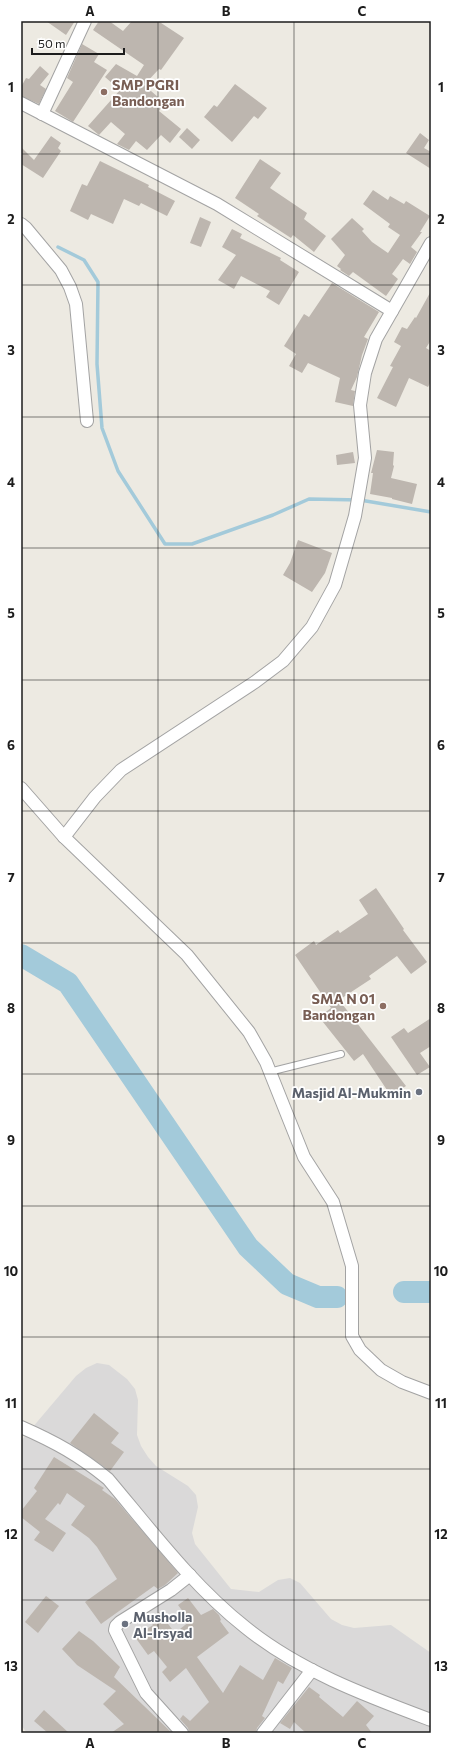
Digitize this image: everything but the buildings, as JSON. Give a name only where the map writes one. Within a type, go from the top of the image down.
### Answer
[{"type":"street","points":[[42,114],[85,21]]},
{"type":"street","points":[[21,103],[217,204],[392,311]]},
{"type":"street","points":[[21,224],[57,265],[70,287],[76,304],[88,421]]},
{"type":"street","points":[[64,837],[95,797],[121,770],[255,682],[282,660],[312,627],[335,586],[355,516],[361,488],[365,458],[360,405],[365,373],[376,340],[431,242]]},
{"type":"street","points":[[21,788],[64,837],[187,955],[250,1032],[266,1062],[304,1157],[333,1202],[349,1249],[353,1286],[351,1312],[352,1336],[360,1350],[382,1370],[402,1382],[431,1393]]},
{"type":"street","points":[[21,1427],[54,1441],[90,1464],[108,1479],[216,1602],[259,1638],[312,1670],[382,1702],[431,1720]]},
{"type":"street","points":[[182,1733],[146,1693],[115,1630],[116,1626],[120,1622],[172,1590],[190,1574]]},
{"type":"street","points":[[263,1733],[312,1670]]},
{"type":"lane","points":[[269,1072],[341,1054]]},
{"type":"shaded area","points":[[97,1363],[109,1365],[127,1379],[135,1389],[138,1400],[137,1435],[141,1446],[156,1466],[188,1486],[196,1495],[198,1507],[192,1533],[195,1544],[231,1589],[259,1592],[278,1580],[290,1578],[300,1583],[331,1619],[342,1625],[354,1628],[391,1625],[431,1653],[431,1733],[27,1733],[21,1725],[21,1441],[76,1376],[86,1368]]},
{"type":"waterway","points":[[58,247],[84,260],[98,282],[97,364],[102,428],[118,471],[165,544],[192,544],[273,515],[309,499],[360,500],[431,512]]},
{"type":"waterway","points":[[21,955],[68,983],[248,1247],[287,1284],[318,1297],[337,1297]]},
{"type":"waterway","points":[[404,1292],[431,1292]]},
{"type":"place","name":"SMP PGRI Bandongan","points":[[104,92]]},
{"type":"place","name":"SMA N 01 Bandongan","points":[[383,1006]]},
{"type":"place","name":"Masjid Al-Mukmin","points":[[419,1092]]},
{"type":"place","name":"Musholla Al-Irsyad","points":[[125,1624]]}]
